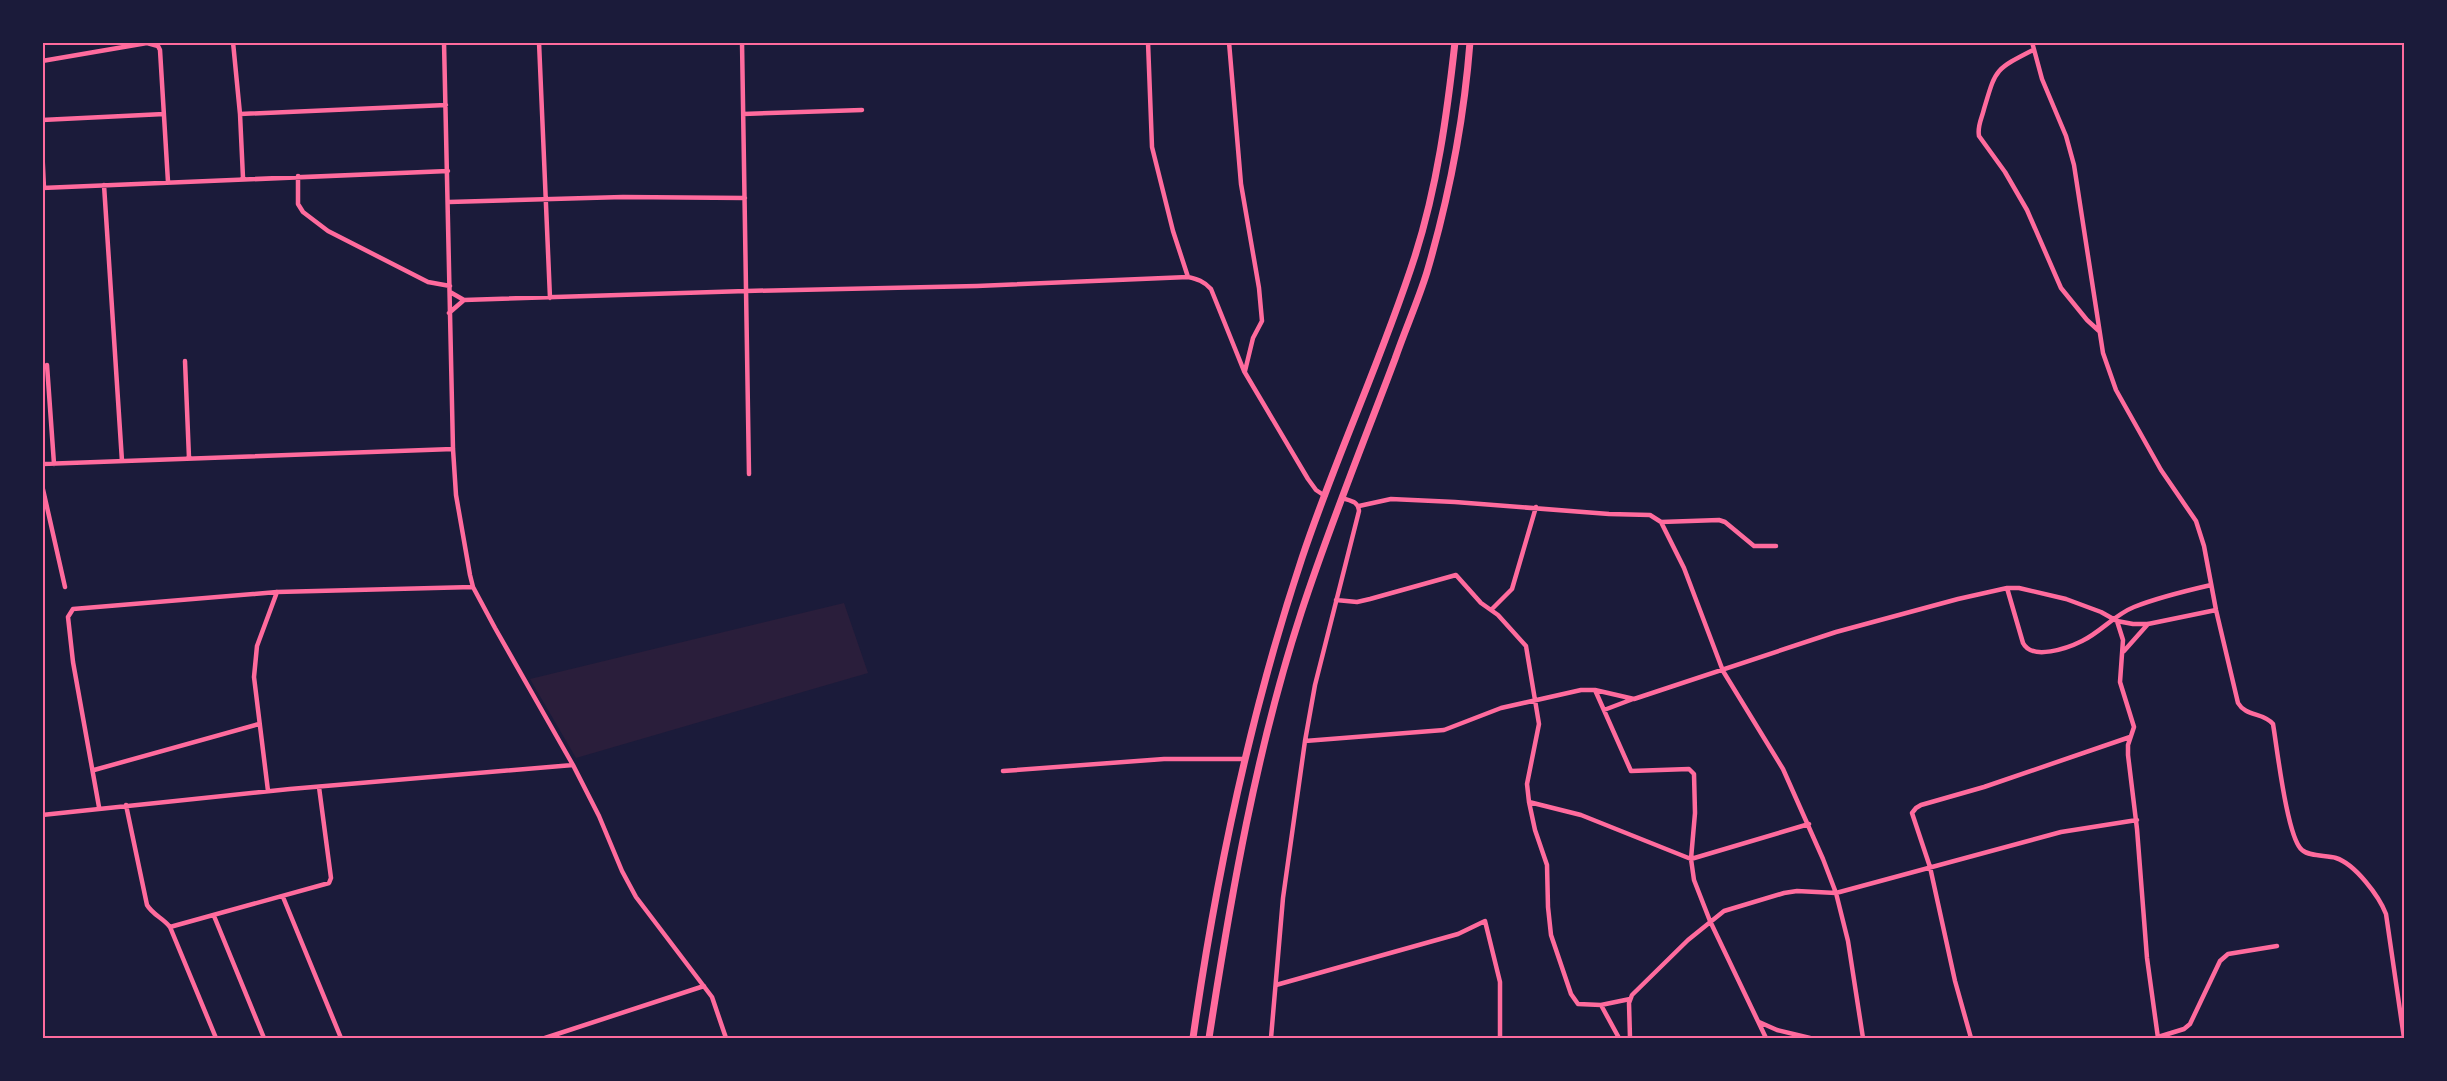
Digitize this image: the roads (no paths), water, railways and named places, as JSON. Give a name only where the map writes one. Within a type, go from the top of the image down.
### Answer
[{"type":"main road","points":[[1194,1038],[1206,949],[1245,759],[1286,608],[1324,496],[1367,390],[1417,249],[1442,144],[1455,42]]},
{"type":"main road","points":[[1209,1038],[1232,896],[1253,792],[1301,612],[1426,273],[1454,164],[1466,98],[1470,42]]},
{"type":"street","points":[[233,42],[240,114],[243,178]]},
{"type":"street","points":[[444,42],[453,449],[456,495],[473,587],[573,765],[636,897],[704,986],[717,1009],[726,1038]]},
{"type":"street","points":[[539,42],[550,298]]},
{"type":"street","points":[[742,42],[749,474]]},
{"type":"street","points":[[1148,42],[1152,147],[1173,231],[1188,277]]},
{"type":"street","points":[[1229,42],[1241,184],[1259,288],[1262,321],[1253,338],[1244,371]]},
{"type":"street","points":[[2032,42],[2042,79],[2066,136],[2074,165],[2099,332],[2103,353],[2116,390],[2162,470],[2196,521],[2204,546],[2216,610],[2238,703],[2241,709],[2250,714],[2269,718],[2273,724],[2290,825],[2298,846],[2306,852],[2341,860],[2370,887],[2382,904],[2386,914],[2404,1038]]},
{"type":"street","points":[[42,61],[154,43],[160,50],[168,182]]},
{"type":"street","points":[[2033,50],[2007,64],[1992,81],[1980,122],[1978,136],[2005,172],[2026,210],[2061,288],[2099,332]]},
{"type":"street","points":[[240,114],[446,104]]},
{"type":"street","points":[[743,114],[862,110]]},
{"type":"street","points":[[42,120],[164,114]]},
{"type":"street","points":[[42,146],[44,188],[243,178],[448,171]]},
{"type":"street","points":[[298,176],[298,204],[312,219],[328,231],[416,276],[435,284],[450,286]]},
{"type":"street","points":[[104,185],[122,461]]},
{"type":"street","points":[[449,202],[623,196],[745,198]]},
{"type":"street","points":[[450,292],[464,300],[977,286],[1188,277],[1206,283],[1211,289],[1244,371],[1308,479],[1316,490],[1324,496]]},
{"type":"street","points":[[449,313],[464,300]]},
{"type":"street","points":[[185,361],[189,458]]},
{"type":"street","points":[[47,365],[54,464]]},
{"type":"street","points":[[42,464],[453,449]]},
{"type":"street","points":[[42,485],[65,587]]},
{"type":"street","points":[[1342,498],[1358,506],[1391,499],[1536,507],[1609,514],[1650,515],[1661,522],[1684,568],[1723,671],[1783,769],[1809,824],[1836,893],[1848,941],[1863,1038]]},
{"type":"street","points":[[1271,1038],[1283,898],[1314,685],[1359,511],[1358,506]]},
{"type":"street","points":[[1491,610],[1512,589],[1536,507]]},
{"type":"street","points":[[1661,522],[1719,520],[1725,522],[1754,546],[1776,546]]},
{"type":"street","points":[[1336,600],[1357,602],[1456,575],[1481,603],[1498,615],[1526,646],[1538,724],[1527,784],[1535,830],[1547,865],[1551,935],[1571,994],[1578,1004],[1601,1005],[1630,999]]},
{"type":"street","points":[[2007,588],[2023,643],[2026,649],[2036,653],[2082,641],[2150,601],[2211,584]]},
{"type":"street","points":[[99,808],[94,770],[73,662],[68,617],[73,610],[276,592],[473,587]]},
{"type":"street","points":[[1604,710],[1836,632],[1958,599],[2007,588],[2018,588],[2066,599],[2115,620],[2148,624],[2216,610]]},
{"type":"street","points":[[268,791],[254,677],[256,646],[276,592]]},
{"type":"street","points":[[2115,620],[2123,640],[2124,651],[2120,682],[2134,727],[2130,737],[2128,755],[2137,820],[2147,958],[2158,1038],[2184,1029],[2190,1024],[2214,970],[2228,954],[2277,946]]},
{"type":"street","points":[[2124,651],[2148,624]]},
{"type":"street","points":[[1305,741],[1444,730],[1501,708],[1564,692],[1595,690],[1634,699]]},
{"type":"street","points":[[1595,690],[1631,771],[1689,768],[1694,774],[1695,813],[1691,859],[1694,880],[1710,921],[1766,1038]]},
{"type":"street","points":[[94,770],[259,724]]},
{"type":"street","points":[[1971,1038],[1955,981],[1930,867],[1912,814],[1916,808],[2130,737]]},
{"type":"street","points":[[1003,771],[1164,759],[1245,759]]},
{"type":"street","points":[[42,814],[268,791],[573,765]]},
{"type":"street","points":[[170,927],[327,884],[331,880],[319,787]]},
{"type":"street","points":[[1529,802],[1581,815],[1691,859],[1809,824]]},
{"type":"street","points":[[126,805],[147,906],[152,913],[165,921],[170,927],[216,1038]]},
{"type":"street","points":[[1630,1038],[1630,999],[1638,988],[1710,921],[1738,905],[1797,891],[1836,893],[2061,832],[2137,820]]},
{"type":"street","points":[[283,897],[341,1038]]},
{"type":"street","points":[[214,916],[264,1038]]},
{"type":"street","points":[[1276,986],[1458,934],[1485,921],[1500,982],[1500,1037]]},
{"type":"street","points":[[545,1038],[704,986]]},
{"type":"street","points":[[1601,1005],[1619,1038]]},
{"type":"street","points":[[1759,1022],[1791,1034],[1810,1038]]}]
